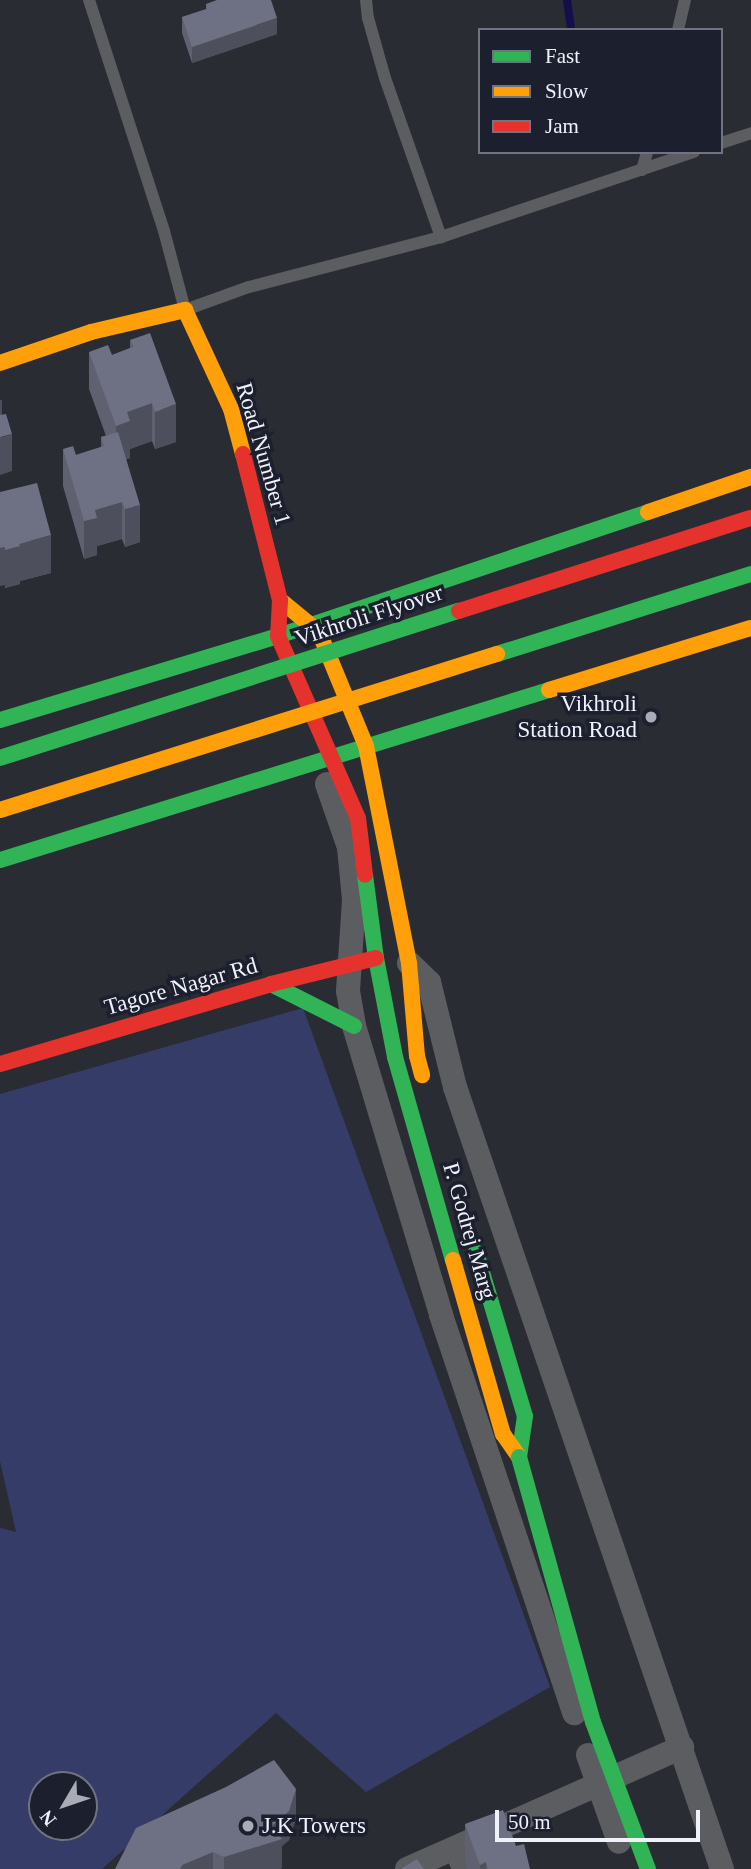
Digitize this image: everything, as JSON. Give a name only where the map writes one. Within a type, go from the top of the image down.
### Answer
[{"type":"main road","points":[[0,363],[91,332],[185,310]]},
{"type":"main road","name":"Road Number 1","points":[[185,310],[231,408],[281,600]]},
{"type":"main road","points":[[0,720],[278,636],[751,477]]},
{"type":"main road","name":"Vikhroli Flyover","points":[[0,758],[751,517]]},
{"type":"main road","points":[[0,810],[751,574]]},
{"type":"main road","points":[[281,600],[319,632],[366,746],[409,963],[416,1056],[429,1096]]},
{"type":"main road","points":[[281,600],[278,636],[326,759]]},
{"type":"main road","points":[[0,860],[751,628]]},
{"type":"main road","name":"P. Godrej Marg","points":[[358,868],[395,1056],[503,1434],[519,1457],[593,1722],[648,1869]]},
{"type":"main road","name":"Tagore Nagar Rd","points":[[0,1064],[271,984],[376,958]]},
{"type":"main road","points":[[271,984],[354,1026]]},
{"type":"main road","points":[[473,1242],[525,1416],[519,1457]]},
{"type":"street","points":[[326,759],[349,847],[358,868],[348,991],[354,1026],[442,1315],[598,1785],[629,1869]]},
{"type":"street","points":[[409,963],[429,982],[456,1087],[722,1869]]},
{"type":"street","points":[[407,1869],[452,1860],[485,1842],[517,1836],[598,1785],[682,1747]]},
{"type":"street","points":[[464,1869],[461,1861],[485,1842]]},
{"type":"lane","points":[[89,0],[164,230],[185,310],[249,287],[441,237],[688,154]]},
{"type":"lane","points":[[366,0],[368,18],[385,78],[441,237]]},
{"type":"lane","points":[[678,28],[685,0]]},
{"type":"lane","points":[[723,142],[751,133]]},
{"type":"lane","points":[[642,170],[646,154]]},
{"type":"shaded area","points":[[303,1008],[550,1687],[366,1792],[276,1713],[102,1869],[0,1869],[0,1528],[16,1532],[0,1461],[0,1094]]},
{"type":"building","points":[[217,0],[271,0],[277,18],[192,47],[182,17],[207,9],[206,4]]},
{"type":"building","points":[[150,333],[176,404],[155,412],[152,403],[127,412],[130,421],[116,426],[89,352],[108,345],[112,355],[133,347],[130,340]]},
{"type":"building","points":[[6,414],[12,434],[0,437],[0,415]]},
{"type":"building","points":[[118,432],[140,505],[125,509],[122,502],[95,510],[97,518],[84,521],[63,449],[73,446],[76,455],[104,446],[101,437]]},
{"type":"building","points":[[37,483],[51,535],[5,550],[5,547],[0,548],[0,492]]},
{"type":"building","points":[[274,1760],[296,1789],[289,1811],[272,1826],[282,1839],[224,1857],[213,1852],[182,1865],[180,1869],[115,1869],[136,1828],[226,1787]]},
{"type":"building","points":[[503,1810],[516,1846],[524,1844],[530,1869],[488,1869],[486,1862],[480,1865],[465,1824]]},
{"type":"building","points":[[417,1859],[424,1869],[401,1869]]},
{"type":"waterway","points":[[567,0],[571,28]]},
{"type":"traffic: fast","points":[[0,720],[278,636],[648,512]]},
{"type":"traffic: fast","points":[[497,654],[751,574]]},
{"type":"traffic: fast","points":[[0,758],[459,611]]},
{"type":"traffic: fast","points":[[0,860],[549,690]]},
{"type":"traffic: fast","points":[[365,875],[376,958],[395,1057],[453,1260]]},
{"type":"traffic: fast","points":[[271,984],[354,1026]]},
{"type":"traffic: fast","points":[[476,1252],[525,1416],[519,1457]]},
{"type":"traffic: fast","points":[[519,1457],[593,1722],[648,1869]]},
{"type":"traffic: slow","points":[[0,363],[91,332],[185,310],[231,409],[243,454]]},
{"type":"traffic: slow","points":[[648,512],[751,477]]},
{"type":"traffic: slow","points":[[280,600],[319,632],[366,746],[409,963],[417,1056],[422,1075]]},
{"type":"traffic: slow","points":[[549,690],[751,628]]},
{"type":"traffic: slow","points":[[0,810],[497,654]]},
{"type":"traffic: slow","points":[[453,1260],[503,1434],[519,1457]]},
{"type":"traffic: jam","points":[[243,454],[280,600],[278,636],[358,818],[365,875]]},
{"type":"traffic: jam","points":[[459,611],[751,518]]},
{"type":"traffic: jam","points":[[0,1064],[271,984],[376,958]]},
{"type":"place","name":"Vikhroli Station Road","points":[[651,717]]},
{"type":"place","name":"J.K Towers","points":[[248,1826]]}]
